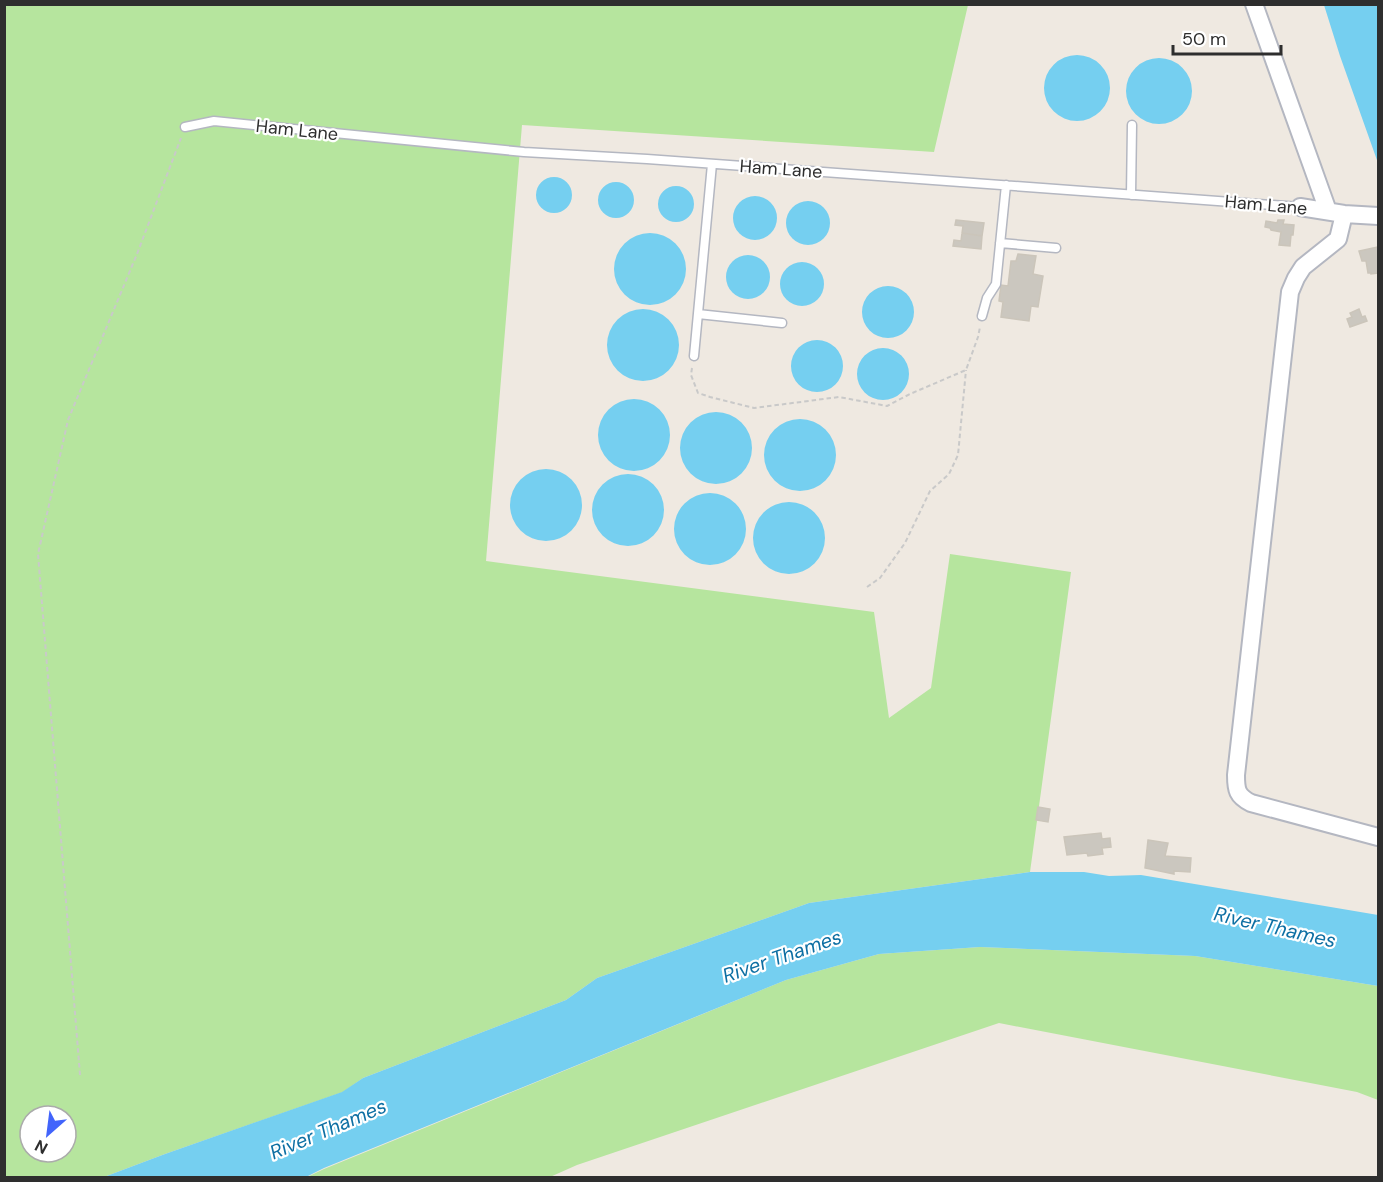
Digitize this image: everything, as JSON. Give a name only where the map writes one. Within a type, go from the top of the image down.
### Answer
[{"type":"street","points":[[1254,4],[1336,213],[1338,239],[1304,267],[1290,292],[1236,788],[1241,798],[1251,803],[1378,837]]},
{"type":"street","name":"Ham Lane","points":[[1300,207],[1336,213],[1378,216]]},
{"type":"lane","name":"Ham Lane","points":[[185,127],[213,121],[524,152],[1300,207]]},
{"type":"lane","points":[[1131,195],[1132,125]]},
{"type":"lane","points":[[694,356],[712,164]]},
{"type":"lane","points":[[982,316],[987,298],[996,284],[1006,185]]},
{"type":"lane","points":[[1000,243],[1056,248]]},
{"type":"lane","points":[[698,314],[782,323]]},
{"type":"path","points":[[80,1075],[38,554],[68,420],[137,254],[185,127]]},
{"type":"path","points":[[867,587],[880,578],[905,543],[930,491],[949,474],[958,455],[966,370],[978,337],[982,316]]},
{"type":"path","points":[[694,356],[691,375],[698,393],[754,408],[839,397],[887,406],[966,370]]},
{"type":"green space","points":[[5,5],[968,5],[934,152],[522,125],[486,561],[874,612],[889,718],[931,688],[950,554],[1071,572],[1030,872],[809,903],[597,978],[566,1000],[363,1078],[343,1092],[104,1177],[5,1178]]},
{"type":"green space","points":[[980,947],[1195,956],[1378,986],[1378,1100],[1357,1092],[999,1023],[577,1165],[550,1177],[305,1178],[786,980],[879,954]]},
{"type":"water","points":[[1324,5],[1378,5],[1378,163],[1340,56]]},
{"type":"water","points":[[1077,55],[1090,58],[1100,65],[1107,75],[1110,88],[1107,101],[1100,111],[1090,118],[1077,121],[1064,118],[1054,111],[1047,101],[1044,88],[1047,75],[1054,65],[1064,58]]},
{"type":"water","points":[[1159,58],[1172,61],[1182,68],[1189,78],[1192,91],[1189,104],[1182,114],[1172,121],[1159,124],[1146,121],[1136,114],[1129,104],[1126,91],[1129,78],[1136,68],[1146,61]]},
{"type":"water","points":[[554,177],[567,182],[572,195],[567,208],[554,213],[541,208],[536,195],[541,182]]},
{"type":"water","points":[[616,182],[629,187],[634,200],[629,213],[616,218],[603,213],[598,200],[603,187]]},
{"type":"water","points":[[676,186],[689,191],[694,204],[689,217],[676,222],[663,217],[658,204],[663,191]]},
{"type":"water","points":[[755,196],[764,197],[771,202],[776,209],[776,227],[771,234],[764,239],[755,240],[746,239],[739,234],[734,227],[733,218],[734,209],[739,202],[746,197]]},
{"type":"water","points":[[808,201],[817,202],[824,207],[829,214],[829,232],[824,239],[817,244],[808,245],[799,244],[792,239],[787,232],[786,223],[787,214],[792,207],[799,202]]},
{"type":"water","points":[[657,233],[676,243],[684,255],[686,269],[684,283],[676,295],[664,303],[643,305],[624,295],[616,283],[614,262],[624,243],[636,235]]},
{"type":"water","points":[[748,255],[757,256],[764,261],[769,268],[769,286],[764,293],[757,298],[748,299],[739,298],[732,293],[727,286],[726,277],[727,268],[732,261],[739,256]]},
{"type":"water","points":[[802,262],[811,263],[818,268],[823,275],[823,293],[818,300],[811,305],[802,306],[793,305],[786,300],[781,293],[780,284],[781,275],[786,268],[793,263]]},
{"type":"water","points":[[888,286],[898,288],[906,294],[912,302],[914,312],[912,322],[906,330],[898,336],[888,338],[878,336],[870,330],[864,322],[862,312],[864,302],[870,294],[878,288]]},
{"type":"water","points":[[650,309],[669,319],[677,331],[679,345],[677,359],[669,371],[657,379],[636,381],[617,371],[609,359],[607,338],[617,319],[629,311]]},
{"type":"water","points":[[817,340],[827,342],[835,348],[841,356],[843,366],[841,376],[835,384],[827,390],[817,392],[807,390],[799,384],[793,376],[791,366],[793,356],[799,348],[807,342]]},
{"type":"water","points":[[883,348],[893,350],[901,356],[907,364],[909,374],[907,384],[901,392],[893,398],[883,400],[873,398],[865,392],[859,384],[857,374],[859,364],[865,356],[873,350]]},
{"type":"water","points":[[641,399],[660,409],[668,421],[670,435],[668,449],[660,461],[648,469],[627,471],[608,461],[600,449],[598,428],[608,409],[620,401]]},
{"type":"water","points":[[723,412],[742,422],[750,434],[752,448],[750,462],[742,474],[730,482],[709,484],[690,474],[682,462],[680,441],[690,422],[702,414]]},
{"type":"water","points":[[807,419],[826,429],[834,441],[836,455],[834,469],[826,481],[814,489],[793,491],[774,481],[766,469],[764,448],[774,429],[786,421]]},
{"type":"water","points":[[553,469],[572,479],[580,491],[582,505],[580,519],[572,531],[560,539],[539,541],[520,531],[512,519],[510,498],[520,479],[532,471]]},
{"type":"water","points":[[635,474],[654,484],[662,496],[664,510],[662,524],[654,536],[642,544],[621,546],[602,536],[594,524],[592,503],[602,484],[614,476]]},
{"type":"water","points":[[717,493],[736,503],[744,515],[746,529],[744,543],[736,555],[724,563],[703,565],[684,555],[676,543],[674,522],[684,503],[696,495]]},
{"type":"water","points":[[796,502],[815,512],[823,524],[825,538],[823,552],[815,564],[803,572],[782,574],[763,564],[755,552],[753,531],[763,512],[775,504]]},
{"type":"water","name":"River Thames","points":[[1030,872],[1084,872],[1109,876],[1141,875],[1378,915],[1378,986],[1195,956],[980,947],[879,954],[786,980],[306,1177],[104,1177],[342,1092],[363,1078],[566,1000],[597,978],[809,903]]},
{"type":"building","points":[[956,220],[984,223],[982,236],[962,233],[963,226],[955,225]]},
{"type":"building","points":[[1278,220],[1284,220],[1283,224],[1294,225],[1290,246],[1279,245],[1281,232],[1265,227],[1266,221],[1277,223]]},
{"type":"building","points":[[962,233],[982,236],[981,249],[953,246],[954,240],[961,241]]},
{"type":"building","points":[[1378,247],[1378,273],[1371,274],[1368,273],[1366,261],[1362,261],[1359,251]]},
{"type":"building","points":[[1018,254],[1036,256],[1033,274],[1043,276],[1038,307],[1031,306],[1029,321],[1001,317],[1003,302],[999,301],[1001,285],[1008,286],[1011,261],[1016,261]]},
{"type":"building","points":[[1359,309],[1362,317],[1365,316],[1367,321],[1350,327],[1347,319],[1352,317],[1350,313]]},
{"type":"building","points":[[1038,807],[1050,809],[1048,822],[1036,820]]},
{"type":"building","points":[[1101,833],[1102,839],[1110,838],[1111,847],[1102,848],[1103,854],[1067,855],[1064,837]]},
{"type":"building","points":[[1148,840],[1168,843],[1165,856],[1191,858],[1190,872],[1174,871],[1174,874],[1145,868]]}]
